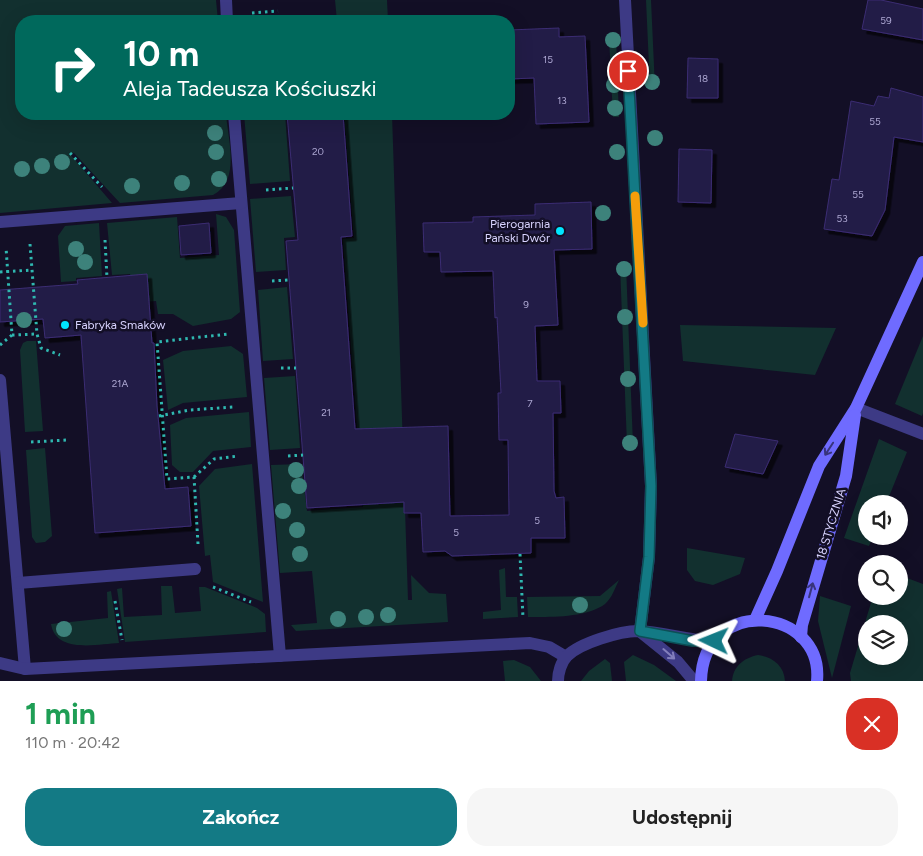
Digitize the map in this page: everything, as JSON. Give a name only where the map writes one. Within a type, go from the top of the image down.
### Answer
[{"type":"main road","name":"18 STYCZNIA","points":[[756,620],[818,466],[856,408],[923,262]]},
{"type":"main road","name":"18 STYCZNIA","points":[[801,638],[804,616],[846,476],[856,408]]},
{"type":"main road","points":[[700,681],[703,661],[714,641],[728,628],[741,622],[756,620],[780,624],[801,638],[813,654],[818,672],[818,680]]},
{"type":"street","points":[[226,0],[227,15]]},
{"type":"street","points":[[625,0],[651,486],[649,557],[640,631]]},
{"type":"street","points":[[234,120],[280,656]]},
{"type":"street","points":[[2,222],[241,203]]},
{"type":"street","points":[[0,380],[25,670]]},
{"type":"street","points":[[856,408],[923,434]]},
{"type":"street","points":[[18,583],[195,569]]},
{"type":"street","points":[[640,631],[678,662],[694,681]]},
{"type":"street","points":[[558,681],[560,668],[566,657],[581,647],[609,636],[640,631],[693,641],[714,641]]},
{"type":"street","points":[[0,663],[25,670],[530,643],[549,647],[566,657]]},
{"type":"path","points":[[70,153],[117,203],[118,212]]},
{"type":"path","points":[[104,214],[107,278]]},
{"type":"path","points":[[28,220],[37,334],[41,348],[60,355]]},
{"type":"path","points":[[2,222],[8,271],[12,335]]},
{"type":"path","points":[[0,272],[32,270]]},
{"type":"path","points":[[252,332],[157,342],[156,352],[166,479],[194,477],[214,459],[262,453]]},
{"type":"path","points":[[0,345],[12,335],[37,334]]},
{"type":"path","points":[[161,416],[190,410],[258,405]]},
{"type":"path","points":[[26,442],[67,440]]},
{"type":"path","points":[[194,477],[200,544],[193,544],[195,569],[199,583],[264,607],[276,606]]},
{"type":"path","points":[[520,554],[523,622]]},
{"type":"path","points":[[112,576],[125,665]]},
{"type":"green space","points":[[0,0],[216,0],[217,15],[15,15],[15,120],[227,120],[231,159],[227,180],[222,189],[213,195],[120,203],[74,153],[69,153],[112,203],[0,213]]},
{"type":"green space","points":[[335,0],[387,0],[388,15],[336,15]]},
{"type":"green space","points":[[646,0],[651,0],[655,88],[650,88]]},
{"type":"green space","points":[[616,36],[619,117],[613,117],[609,37]]},
{"type":"green space","points":[[245,120],[285,120],[290,181],[250,184]]},
{"type":"green space","points":[[344,120],[392,120],[408,600],[412,600],[411,575],[429,593],[446,594],[448,622],[296,631],[291,625],[317,623],[312,571],[280,573],[271,465],[301,464],[307,511],[363,507],[343,239],[354,238]]},
{"type":"green space","points":[[291,196],[295,237],[284,238],[286,270],[256,272],[250,199]]},
{"type":"green space","points":[[216,214],[226,217],[234,230],[240,312],[231,319],[193,326],[173,314],[158,314],[156,301],[131,303],[130,274],[112,275],[107,223],[177,217],[180,258],[219,255]]},
{"type":"green space","points":[[99,223],[102,276],[76,278],[76,281],[61,282],[58,236],[65,226]]},
{"type":"green space","points":[[620,265],[626,265],[633,445],[627,445]]},
{"type":"green space","points":[[287,287],[293,359],[263,361],[258,290]]},
{"type":"green space","points":[[680,325],[836,328],[815,375],[683,361]]},
{"type":"green space","points":[[923,336],[923,413],[922,416],[895,404]]},
{"type":"green space","points":[[36,341],[43,431],[25,432],[20,350],[23,343]]},
{"type":"green space","points":[[231,346],[243,354],[247,397],[183,403],[168,410],[163,360],[183,351]]},
{"type":"green space","points":[[295,376],[300,448],[270,450],[264,378]]},
{"type":"green space","points":[[249,412],[251,447],[213,451],[193,472],[180,472],[172,465],[170,425],[186,418]]},
{"type":"green space","points":[[879,439],[907,452],[890,495],[859,495]]},
{"type":"green space","points":[[45,448],[52,536],[45,542],[36,543],[32,537],[26,450]]},
{"type":"green space","points":[[252,464],[263,602],[213,582],[210,555],[205,556],[199,486],[215,469]]},
{"type":"green space","points":[[858,498],[858,542],[844,538]]},
{"type":"green space","points":[[687,548],[745,558],[740,574],[713,585],[695,581],[687,570]]},
{"type":"green space","points":[[505,568],[506,597],[517,597],[518,617],[483,619],[483,612],[501,610],[499,570]]},
{"type":"green space","points":[[908,578],[923,584],[923,681],[851,681],[850,673],[858,646],[858,665],[908,665],[908,615],[867,615],[870,605],[908,605]]},
{"type":"green space","points":[[619,580],[610,599],[597,609],[568,616],[528,617],[527,597],[600,596]]},
{"type":"green space","points":[[161,586],[172,586],[175,613],[201,611],[199,587],[205,587],[257,608],[265,614],[266,632],[125,642],[117,589],[122,588],[124,617],[162,615]]},
{"type":"green space","points":[[111,591],[119,643],[79,645],[61,640],[54,633],[51,624],[108,618],[107,592]]},
{"type":"green space","points":[[820,596],[851,606],[832,678],[818,621]]},
{"type":"green space","points":[[633,655],[654,665],[676,681],[626,681],[624,662]]},
{"type":"green space","points":[[758,655],[772,660],[780,666],[785,681],[732,681],[735,671],[740,664],[748,658]]},
{"type":"green space","points":[[605,659],[610,663],[612,681],[581,681],[589,671]]},
{"type":"green space","points":[[514,660],[530,667],[541,681],[505,681],[503,661]]},
{"type":"building","points":[[868,0],[881,0],[923,9],[923,40],[862,29]]},
{"type":"building","points":[[559,28],[559,37],[585,36],[589,122],[536,124],[534,78],[515,79],[515,30]]},
{"type":"building","points":[[688,58],[718,59],[718,98],[687,98]]},
{"type":"building","points":[[891,88],[923,97],[923,142],[894,137],[885,210],[872,236],[824,229],[832,179],[839,180],[851,101],[874,106],[878,96],[889,98]]},
{"type":"building","points":[[288,120],[343,120],[352,236],[341,237],[355,429],[448,426],[450,516],[509,515],[508,440],[499,440],[498,393],[501,393],[493,271],[441,272],[440,252],[424,252],[423,223],[473,222],[473,217],[535,215],[535,204],[591,202],[592,249],[554,250],[558,325],[535,326],[537,381],[560,381],[561,413],[553,413],[554,491],[556,498],[564,497],[565,538],[531,538],[531,553],[452,556],[445,551],[423,552],[421,513],[404,513],[404,502],[307,508],[286,241],[298,240]]},
{"type":"building","points":[[679,149],[712,150],[711,203],[678,202]]},
{"type":"building","points":[[209,223],[211,253],[181,255],[179,226]]},
{"type":"building","points":[[147,274],[165,489],[188,487],[191,526],[95,533],[81,335],[45,338],[43,319],[0,322],[0,290],[78,284],[77,280]]},
{"type":"building","points":[[735,434],[778,441],[763,474],[725,467]]},
{"type":"slow traffic","points":[[635,196],[643,323]]},
{"type":"place","name":"Pierogarnia Pański Dwór","points":[[560,231]]},
{"type":"place","name":"Fabryka Smaków","points":[[65,325]]},
{"type":"route","points":[[628,71],[651,486],[649,557],[640,631],[693,641],[714,641]]}]
